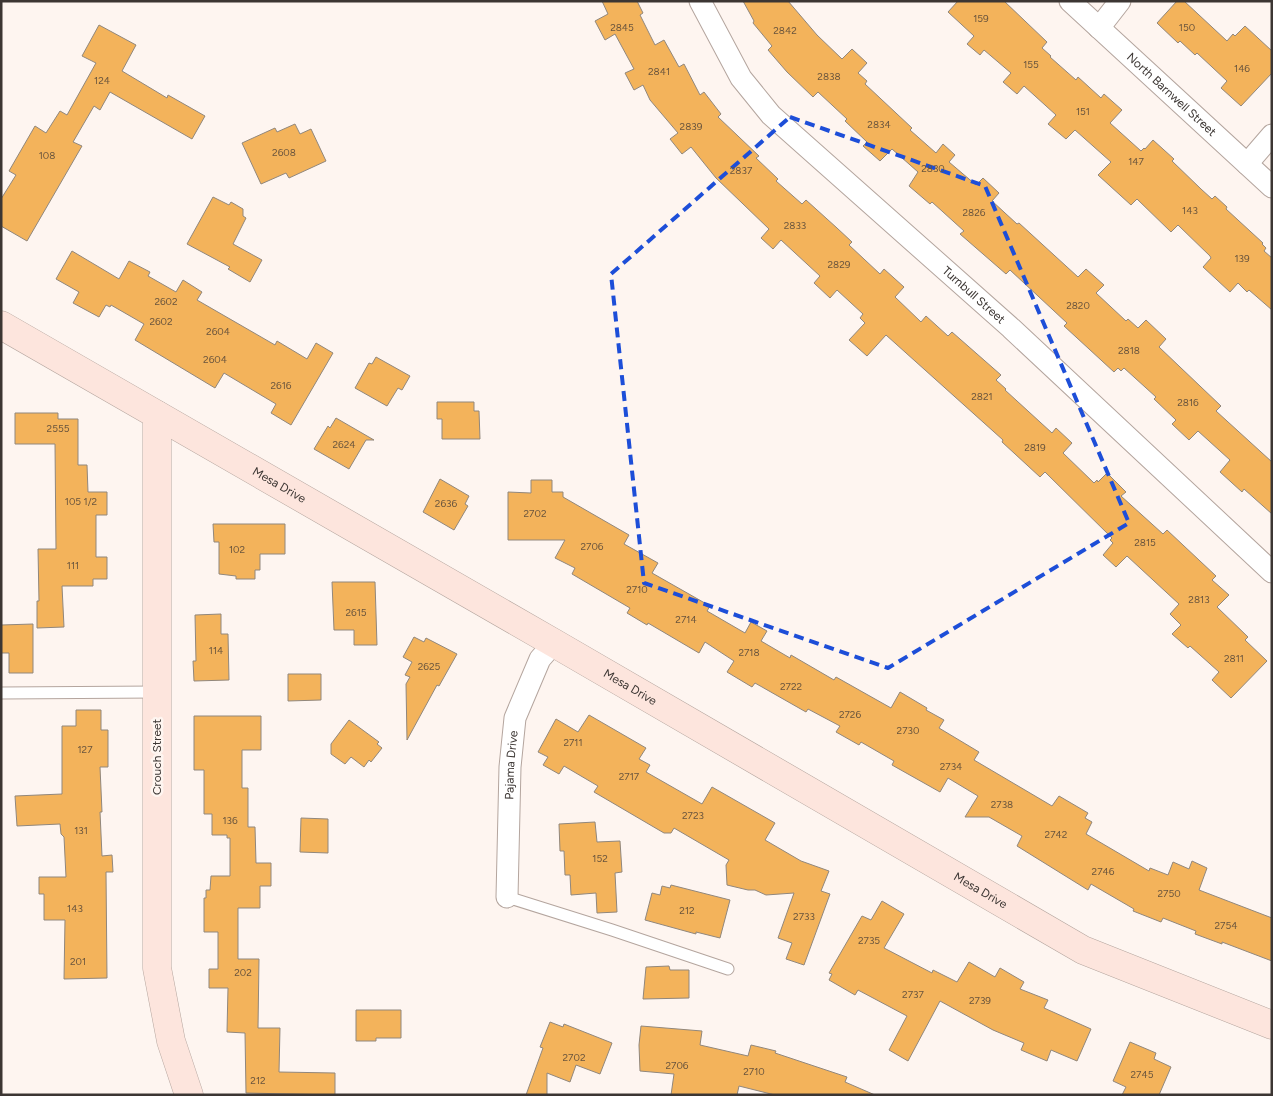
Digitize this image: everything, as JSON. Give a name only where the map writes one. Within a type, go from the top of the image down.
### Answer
[{"type":"main road","name":"Mesa Drive","points":[[1,325],[554,642],[1083,950],[1272,1025]]},
{"type":"main road","name":"Crouch Street","points":[[157,414],[157,968],[171,1041],[188,1095]]},
{"type":"street","name":"Turnbull Street","points":[[700,1],[741,78],[771,115],[1011,328],[1272,572]]},
{"type":"street","name":"North Barnwell Street","points":[[1070,1],[1272,187]]},
{"type":"street","points":[[1099,28],[1120,1]]},
{"type":"street","points":[[1247,164],[1272,135]]},
{"type":"street","name":"Pajama Drive","points":[[507,897],[510,768],[515,718],[540,659],[554,642]]},
{"type":"lane","points":[[1,693],[157,692]]},
{"type":"lane","points":[[507,897],[728,969]]},
{"type":"highlighted area","points":[[790,117],[985,186],[1129,523],[888,668],[644,583],[611,274]]},
{"type":"building","points":[[602,1],[637,1],[643,13],[640,15],[655,45],[664,40],[679,67],[684,64],[700,95],[704,92],[721,114],[718,117],[759,156],[756,158],[778,179],[776,181],[802,204],[806,200],[852,242],[849,245],[880,274],[884,269],[904,287],[895,297],[921,322],[926,316],[948,336],[952,332],[1001,375],[996,380],[1005,390],[1052,433],[1056,428],[1072,443],[1063,453],[1094,483],[1097,480],[1098,482],[1107,473],[1126,492],[1121,496],[1163,534],[1167,530],[1216,576],[1212,580],[1229,595],[1217,607],[1248,637],[1245,640],[1267,661],[1231,698],[1212,680],[1219,672],[1190,646],[1188,648],[1172,634],[1181,625],[1170,614],[1179,604],[1127,556],[1116,567],[1103,555],[1113,543],[1110,540],[1112,538],[1045,472],[1040,477],[1002,442],[1003,440],[886,335],[867,356],[849,340],[865,323],[860,318],[863,314],[837,290],[830,298],[814,283],[820,276],[781,240],[773,249],[761,238],[769,229],[716,178],[691,147],[682,154],[670,139],[678,133],[650,100],[643,85],[634,90],[625,73],[634,69],[615,34],[605,40],[595,21],[608,14]]},
{"type":"building","points":[[743,1],[788,1],[817,35],[842,59],[852,49],[867,63],[858,73],[867,81],[865,84],[912,128],[910,130],[936,153],[943,144],[955,155],[949,162],[976,185],[983,178],[999,193],[992,201],[1078,277],[1086,269],[1104,285],[1096,293],[1126,321],[1128,319],[1138,328],[1146,320],[1166,339],[1159,347],[1221,406],[1216,411],[1272,462],[1272,514],[1244,489],[1242,492],[1220,472],[1230,460],[1198,431],[1189,440],[1172,424],[1176,420],[1154,399],[1156,397],[1124,368],[1121,371],[1118,368],[1114,372],[1064,326],[1067,323],[1010,270],[1006,274],[960,234],[964,231],[932,202],[930,204],[909,186],[918,172],[892,149],[880,161],[863,146],[867,142],[845,121],[847,119],[818,92],[813,97],[768,50],[772,46],[753,23],[754,21]]},
{"type":"building","points":[[958,1],[1004,1],[1047,42],[1042,48],[1050,57],[1076,80],[1078,77],[1101,98],[1104,94],[1122,110],[1110,123],[1141,151],[1153,140],[1212,199],[1215,196],[1227,207],[1226,209],[1263,243],[1266,248],[1264,251],[1272,258],[1272,310],[1238,283],[1230,292],[1203,267],[1211,258],[1210,256],[1178,225],[1171,232],[1137,199],[1131,205],[1098,175],[1111,162],[1075,130],[1066,139],[1048,124],[1056,115],[1024,86],[1017,94],[1003,82],[1011,73],[984,50],[980,55],[967,44],[974,36],[948,12]]},
{"type":"building","points":[[1177,1],[1184,1],[1227,41],[1233,34],[1235,36],[1245,26],[1272,51],[1272,73],[1241,106],[1221,88],[1227,81],[1197,53],[1195,55],[1180,41],[1178,43],[1157,23]]},
{"type":"building","points":[[99,25],[136,45],[122,71],[167,98],[168,95],[205,116],[192,139],[110,92],[100,110],[94,106],[73,142],[82,146],[27,241],[1,226],[1,199],[16,175],[9,171],[35,126],[46,133],[60,111],[67,115],[96,63],[82,56]]},
{"type":"building","points":[[295,124],[300,134],[311,129],[326,161],[289,178],[286,173],[261,184],[242,143],[275,128],[277,132]]},
{"type":"building","points":[[213,197],[229,205],[231,202],[243,209],[243,216],[246,218],[233,244],[262,260],[250,282],[228,269],[230,267],[187,244]]},
{"type":"building","points":[[72,251],[119,279],[129,261],[150,272],[148,276],[176,292],[183,280],[202,292],[197,300],[275,345],[277,341],[307,359],[316,343],[333,353],[291,425],[271,413],[276,404],[224,373],[215,388],[135,340],[144,324],[111,305],[110,307],[106,305],[99,317],[73,303],[79,292],[56,279]]},
{"type":"building","points":[[376,357],[410,376],[402,390],[398,388],[387,406],[355,388],[369,363],[372,364]]},
{"type":"building","points":[[437,402],[474,402],[474,411],[479,411],[480,439],[442,439],[442,419],[437,419]]},
{"type":"building","points":[[15,413],[58,413],[58,419],[78,419],[78,465],[87,465],[88,492],[107,492],[107,515],[96,515],[96,557],[107,557],[107,579],[93,579],[93,586],[62,586],[64,627],[37,628],[37,601],[39,601],[38,549],[56,549],[55,444],[15,444]]},
{"type":"building","points":[[336,418],[374,440],[366,440],[349,469],[314,449],[328,426],[330,428]]},
{"type":"building","points":[[440,479],[469,496],[465,504],[468,506],[454,530],[423,512]]},
{"type":"building","points":[[531,480],[552,480],[552,492],[563,492],[563,497],[629,535],[624,544],[658,563],[652,573],[710,606],[707,611],[745,633],[751,622],[767,631],[761,641],[790,658],[791,655],[834,680],[836,677],[891,708],[900,692],[927,708],[926,710],[944,720],[939,728],[979,752],[974,760],[1052,806],[1059,796],[1088,813],[1085,818],[1092,822],[1086,834],[1149,871],[1150,868],[1168,875],[1173,862],[1189,869],[1192,861],[1207,868],[1199,890],[1272,918],[1272,961],[1195,934],[1196,931],[1163,918],[1161,922],[1133,911],[1134,909],[1091,884],[1088,890],[1017,846],[1022,836],[989,817],[965,817],[978,796],[948,778],[940,792],[892,765],[894,761],[861,742],[859,745],[836,732],[840,726],[808,709],[806,712],[755,683],[752,687],[727,672],[734,661],[705,642],[699,653],[627,613],[630,608],[572,574],[575,568],[555,558],[565,540],[508,540],[508,492],[531,493]]},
{"type":"building","points":[[213,524],[285,524],[285,554],[260,554],[260,570],[255,570],[255,579],[236,579],[236,576],[219,574],[219,542],[214,542]]},
{"type":"building","points":[[332,582],[375,582],[377,645],[354,645],[354,630],[334,630]]},
{"type":"building","points":[[221,614],[221,634],[228,634],[229,680],[194,681],[193,661],[196,661],[195,615]]},
{"type":"building","points":[[33,624],[33,673],[9,673],[9,653],[1,653],[1,625]]},
{"type":"building","points":[[414,637],[424,642],[426,638],[457,654],[439,686],[437,685],[407,740],[406,684],[410,677],[405,675],[412,662],[403,657]]},
{"type":"building","points":[[288,674],[321,674],[321,700],[288,701]]},
{"type":"building","points":[[76,710],[101,710],[101,730],[108,730],[108,767],[100,767],[102,856],[112,855],[113,872],[106,872],[107,978],[64,979],[65,920],[44,920],[44,894],[39,894],[39,877],[66,877],[64,837],[61,834],[60,824],[17,826],[15,796],[62,794],[62,726],[76,726]]},
{"type":"building","points":[[589,715],[646,748],[639,759],[650,765],[646,772],[702,804],[712,787],[775,823],[765,840],[801,861],[829,871],[821,891],[830,894],[804,965],[786,959],[792,943],[778,938],[794,893],[766,895],[755,890],[727,885],[726,865],[729,860],[674,828],[671,833],[664,833],[594,792],[598,786],[564,766],[559,774],[543,765],[548,757],[538,752],[556,719],[578,732]]},
{"type":"building","points":[[194,716],[261,716],[261,750],[242,750],[242,788],[248,788],[248,827],[255,827],[256,863],[271,863],[271,886],[260,886],[260,908],[238,908],[238,959],[259,959],[258,1028],[280,1028],[279,1072],[335,1073],[335,1095],[246,1093],[245,1033],[227,1032],[228,988],[209,988],[209,969],[218,969],[218,932],[204,932],[204,898],[206,898],[206,890],[210,890],[211,876],[230,876],[230,838],[227,838],[227,835],[212,835],[212,814],[204,814],[204,770],[194,770]]},
{"type":"building","points":[[349,720],[379,742],[377,744],[382,748],[371,762],[369,760],[364,767],[351,757],[345,764],[331,754],[331,744]]},
{"type":"building","points":[[301,818],[328,819],[328,853],[300,852]]},
{"type":"building","points":[[595,822],[597,842],[620,841],[622,872],[615,873],[617,912],[597,913],[596,893],[571,895],[570,875],[565,875],[564,851],[560,851],[559,824]]},
{"type":"building","points":[[671,885],[730,900],[720,938],[696,932],[696,934],[645,920],[652,893],[660,895],[662,886],[670,888]]},
{"type":"building","points":[[882,901],[904,914],[884,948],[932,973],[933,970],[957,982],[969,962],[995,977],[1000,968],[1024,982],[1020,989],[1048,1000],[1044,1008],[1091,1029],[1077,1061],[1051,1050],[1047,1061],[1021,1050],[1024,1043],[993,1030],[940,1001],[908,1061],[889,1050],[907,1016],[858,990],[855,995],[829,980],[832,974],[829,973],[862,916],[871,920]]},
{"type":"building","points":[[669,966],[670,970],[689,970],[689,998],[643,999],[646,967]]},
{"type":"building","points":[[356,1010],[401,1010],[401,1038],[376,1038],[376,1041],[356,1041]]},
{"type":"building","points":[[550,1022],[563,1027],[564,1024],[612,1043],[600,1074],[576,1065],[570,1082],[547,1073],[547,1095],[526,1095],[543,1048],[540,1047]]},
{"type":"building","points":[[641,1026],[702,1031],[700,1045],[748,1056],[751,1045],[776,1051],[775,1053],[847,1077],[845,1082],[875,1095],[775,1095],[739,1086],[737,1095],[671,1095],[674,1074],[640,1071],[639,1045]]},
{"type":"building","points":[[1130,1042],[1156,1053],[1154,1059],[1171,1067],[1159,1095],[1122,1095],[1126,1087],[1113,1081]]}]
